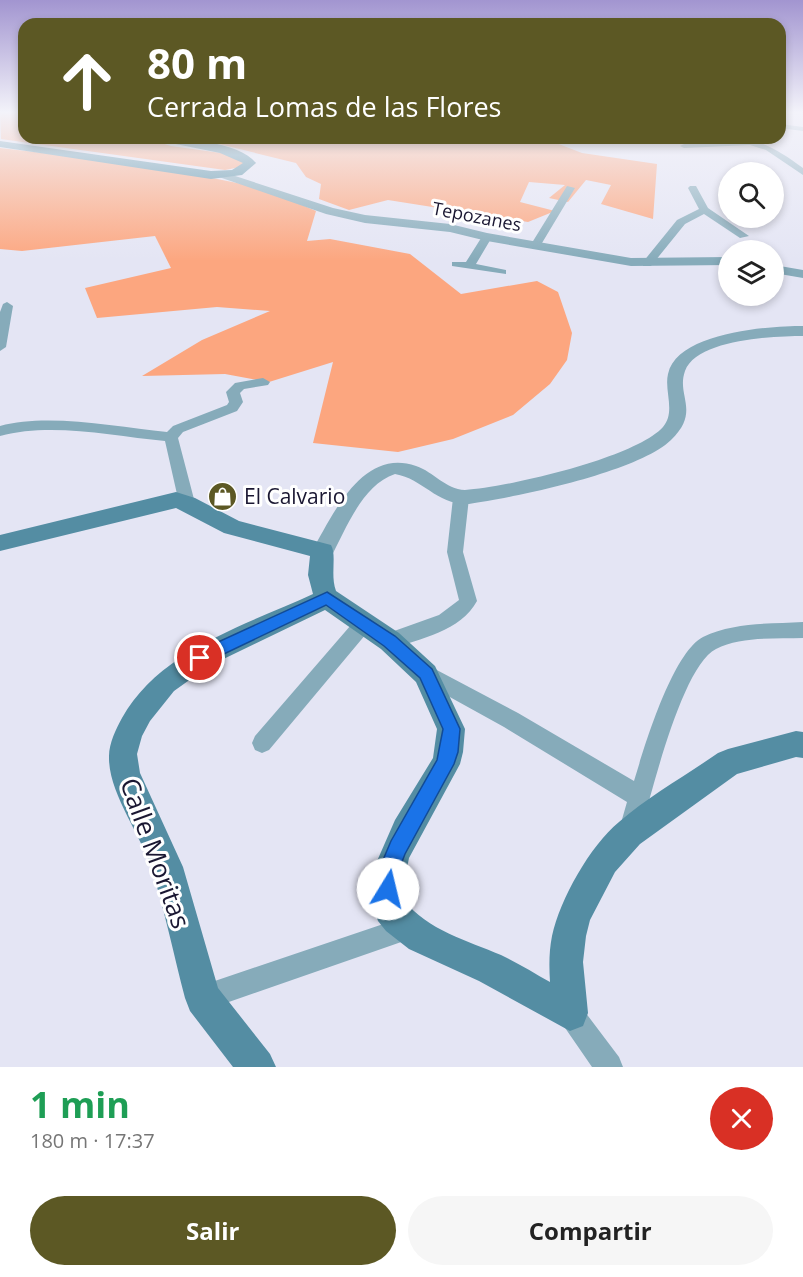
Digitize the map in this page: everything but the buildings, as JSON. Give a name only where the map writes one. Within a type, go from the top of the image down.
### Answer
[{"type":"main road","points":[[128,162],[223,175],[244,170],[250,162]]},
{"type":"main road","points":[[0,543],[176,500],[187,503],[232,527],[323,551],[320,576],[321,587],[327,598],[390,641],[426,674],[452,729],[445,764],[398,847],[390,867],[388,889],[390,909],[407,928],[438,946],[492,970],[570,1013]]},
{"type":"main road","name":"Calle Moritas","points":[[256,1067],[203,998],[166,867],[125,774],[123,754],[128,734],[140,712],[165,683],[200,658],[327,598]]},
{"type":"main road","points":[[570,1013],[566,962],[569,936],[575,915],[604,861],[628,833],[728,763],[762,752],[796,744],[803,745]]},
{"type":"street","points":[[789,162],[803,172]]},
{"type":"street","name":"Tepozanes","points":[[223,175],[342,215],[450,228],[535,246],[647,264],[718,261]]},
{"type":"street","points":[[535,246],[570,188]]},
{"type":"street","points":[[693,188],[704,210],[744,236]]},
{"type":"street","points":[[647,264],[681,222],[704,210]]},
{"type":"street","points":[[469,266],[487,237]]},
{"type":"street","points":[[456,264],[502,272]]},
{"type":"street","points":[[784,271],[803,274]]},
{"type":"street","points":[[0,347],[7,306]]},
{"type":"street","points":[[323,551],[356,496],[368,482],[383,471],[396,468],[409,469],[440,489],[461,498],[530,485],[629,457],[668,433],[677,418],[677,372],[686,359],[704,347],[729,340],[756,334],[803,331]]},
{"type":"street","points":[[0,431],[18,426],[44,425],[171,437],[184,426],[232,408],[236,402],[233,392],[240,386],[263,382]]},
{"type":"street","points":[[171,437],[187,503]]},
{"type":"street","points":[[390,641],[455,616],[468,601],[455,552],[461,498]]},
{"type":"street","points":[[262,743],[364,623]]},
{"type":"street","points":[[628,833],[658,732],[695,655],[706,644],[737,635],[803,630]]},
{"type":"street","points":[[426,674],[511,720],[640,797]]},
{"type":"street","points":[[203,998],[407,928]]},
{"type":"street","points":[[570,1013],[609,1067]]},
{"type":"shaded area","points":[[0,162],[119,162],[147,165],[262,188],[316,211],[307,241],[330,239],[410,254],[461,294],[537,281],[558,292],[572,333],[567,360],[550,384],[513,415],[453,439],[398,452],[313,443],[333,362],[269,382],[225,374],[142,376],[202,340],[270,311],[217,307],[97,318],[85,288],[171,268],[155,236],[22,251],[0,249]]},
{"type":"shaded area","points":[[166,162],[249,162],[255,164],[225,170]]},
{"type":"shaded area","points":[[291,162],[642,162],[657,164],[653,219],[601,204],[611,185],[586,180],[568,202],[549,198],[565,185],[529,182],[520,202],[555,211],[528,222],[388,200],[349,210],[319,199],[321,184],[306,177],[296,163]]},
{"type":"place","name":"El Calvario","points":[[223,496]]},
{"type":"route","points":[[200,658],[327,598],[390,641],[426,674],[452,729],[449,752],[445,764],[398,847],[390,867],[388,889]]}]
